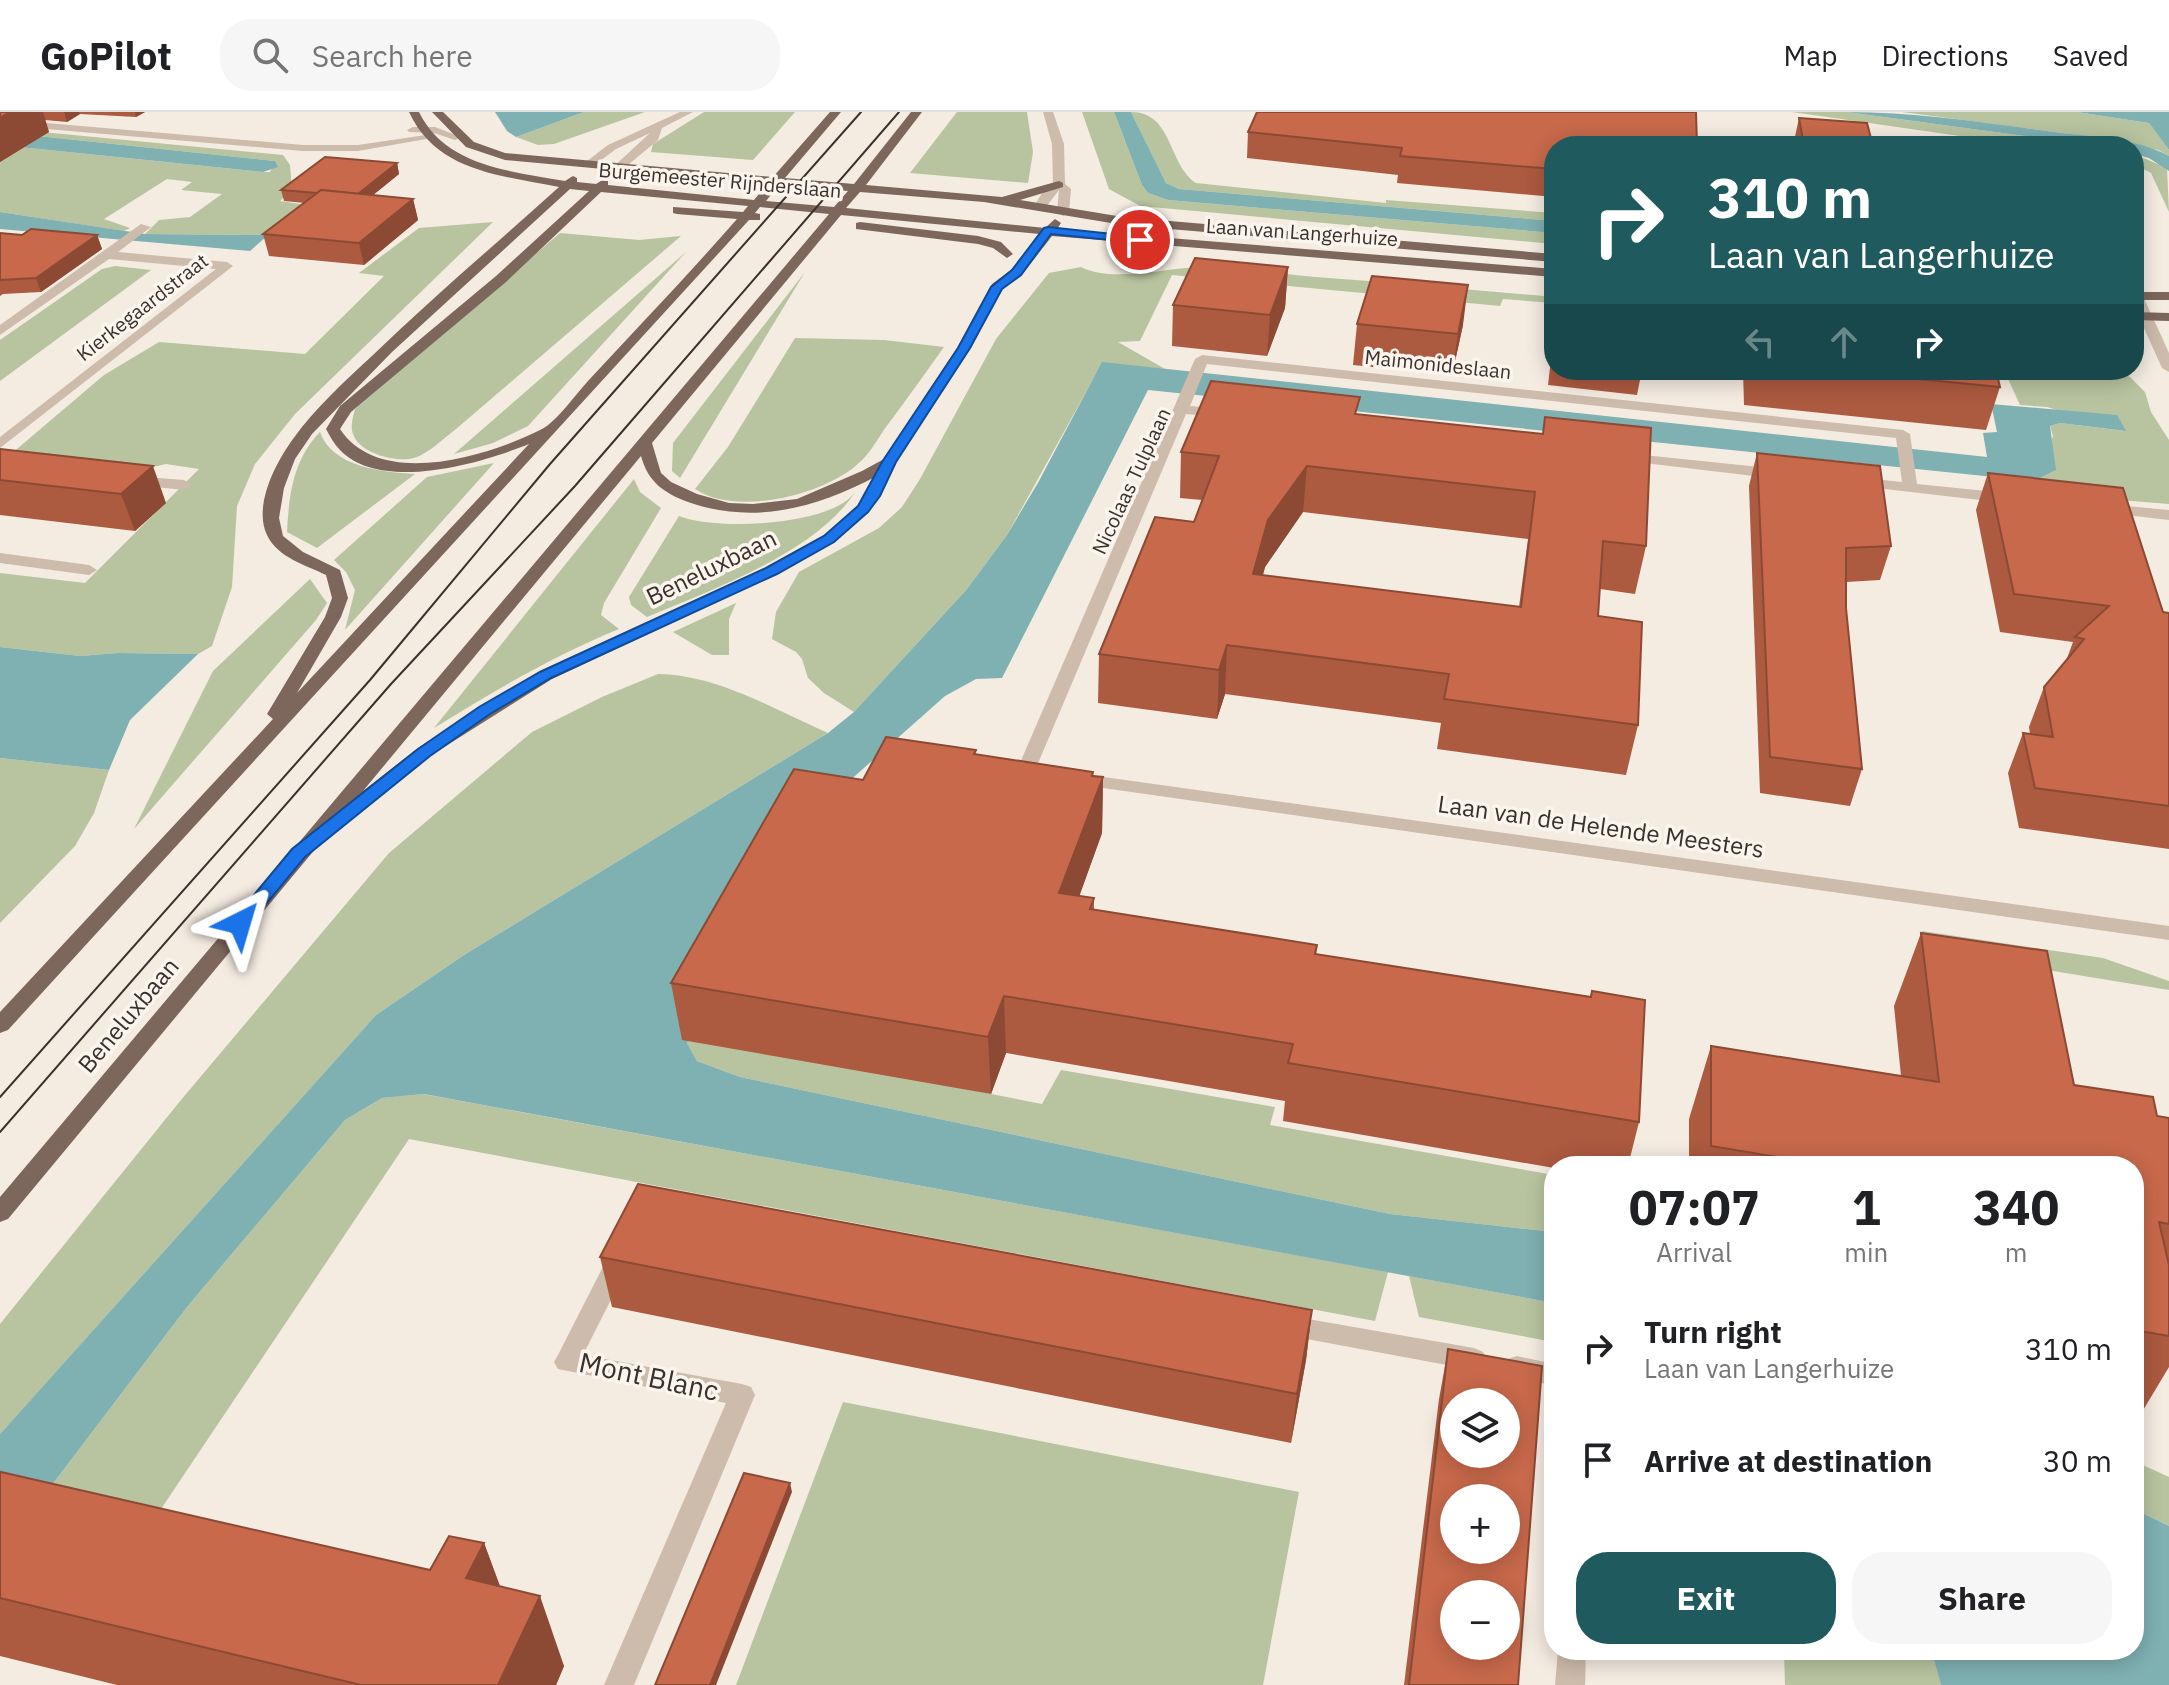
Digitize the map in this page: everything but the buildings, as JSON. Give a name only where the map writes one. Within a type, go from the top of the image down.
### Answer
[{"type":"main road","points":[[414,112],[423,133]]},
{"type":"main road","points":[[437,112],[455,137]]},
{"type":"main road","points":[[0,1025],[706,262],[836,112]]},
{"type":"main road","name":"Beneluxbaan","points":[[0,1213],[897,140],[917,112]]},
{"type":"main road","name":"Burgemeester Rijnderslaan","points":[[423,133],[448,155],[567,185],[1048,231]]},
{"type":"main road","name":"Burgemeester Rijnderslaan","points":[[455,137],[501,156],[997,201],[1063,212]]},
{"type":"main road","points":[[261,741],[333,617],[340,598],[334,573],[293,553],[281,544],[272,528],[275,490],[292,451],[334,401],[380,356],[588,165]]},
{"type":"main road","points":[[550,430],[473,460],[394,466],[367,460],[346,448],[333,429],[345,409],[490,289],[580,209],[618,168]]},
{"type":"main road","points":[[997,201],[1019,198],[1042,187],[1059,185]]},
{"type":"main road","points":[[599,189],[619,203],[978,240],[997,245],[1007,254]]},
{"type":"main road","points":[[580,209],[598,205]]},
{"type":"main road","points":[[997,287],[997,271],[1039,208]]},
{"type":"main road","name":"Beneluxbaan","points":[[298,853],[424,752],[485,711],[546,675],[771,571],[829,539],[873,496],[889,462],[964,348],[997,287],[1016,273],[1063,212]]},
{"type":"main road","name":"Laan van Langerhuize","points":[[1063,212],[1123,221],[1544,257]]},
{"type":"main road","name":"Laan van Langerhuize","points":[[1048,231],[1544,272]]},
{"type":"main road","points":[[2144,296],[2169,296]]},
{"type":"main road","points":[[2144,316],[2169,317]]},
{"type":"main road","points":[[644,441],[655,475],[685,496],[746,510],[775,509],[813,501],[850,486],[889,462]]},
{"type":"street","points":[[588,165],[627,136],[657,128],[688,112]]},
{"type":"street","points":[[1048,112],[1058,144],[1059,185]]},
{"type":"street","points":[[0,122],[318,148],[358,148],[445,131],[455,137]]},
{"type":"street","points":[[618,168],[654,138],[657,128]]},
{"type":"street","points":[[1039,208],[1049,191],[1059,185]]},
{"type":"street","points":[[1059,185],[1065,189],[1063,212]]},
{"type":"street","points":[[3,328],[145,227]]},
{"type":"street","name":"Kierkegaardstraat","points":[[0,444],[227,266],[106,255]]},
{"type":"street","points":[[2144,325],[2169,368]]},
{"type":"street","name":"Maimonideslaan","points":[[1183,403],[1201,364],[1903,434],[1908,481]]},
{"type":"street","name":"Nicolaas Tulplaan","points":[[1025,772],[1183,403],[1244,416]]},
{"type":"street","points":[[0,422],[23,424]]},
{"type":"street","points":[[1607,456],[1791,475]]},
{"type":"street","points":[[123,480],[184,485]]},
{"type":"street","points":[[1836,480],[1908,481],[2026,501]]},
{"type":"street","points":[[2095,508],[2169,515]]},
{"type":"street","points":[[0,558],[89,570]]},
{"type":"street","name":"Laan van de Helende Meesters","points":[[1025,772],[2169,933]]},
{"type":"street","name":"Mont Blanc","points":[[619,1685],[742,1395],[567,1362],[631,1236]]},
{"type":"street","points":[[1266,1321],[1393,1342],[1544,1373]]},
{"type":"street","points":[[1570,1685],[1571,1660]]},
{"type":"green space","points":[[584,112],[645,112],[554,144],[538,145],[516,137]]},
{"type":"green space","points":[[704,112],[795,112],[753,160],[651,152],[653,144]]},
{"type":"green space","points":[[957,112],[1027,112],[1033,152],[1028,183],[910,173]]},
{"type":"green space","points":[[1082,112],[1114,112],[1142,185],[1148,193],[1168,200],[1544,232],[1544,243],[1140,206],[1109,189]]},
{"type":"green space","points":[[1131,112],[1145,114],[1155,121],[1187,175],[1196,183],[1386,203],[1386,200],[1544,212],[1544,220],[1179,189],[1166,183]]},
{"type":"green space","points":[[1792,112],[1847,112],[2024,136],[1960,136]]},
{"type":"green space","points":[[1902,112],[2077,112],[2149,123],[2169,150],[2169,156],[2144,147],[2144,136],[2085,136]]},
{"type":"green space","points":[[0,128],[283,155],[290,165],[292,189],[280,201],[306,205],[268,235],[145,234],[159,220],[190,217],[222,194],[181,190],[192,182],[167,179],[104,219],[130,228],[124,231],[0,212],[0,145],[263,172],[270,172],[275,161],[0,132]]},
{"type":"green space","points":[[2144,158],[2167,168],[2169,212],[2151,173],[2144,169]]},
{"type":"green space","points":[[493,222],[295,414],[255,464],[237,506],[232,587],[212,646],[198,654],[80,656],[0,647],[0,573],[85,583],[199,469],[166,464],[130,472],[4,460],[104,375],[159,342],[305,354],[384,276],[359,273],[419,228]]},
{"type":"green space","points":[[560,233],[639,240],[681,236],[430,449],[414,458],[397,459],[379,455],[362,446],[352,431],[355,409]]},
{"type":"green space","points":[[686,252],[528,426],[493,443],[454,454]]},
{"type":"green space","points":[[115,266],[151,270],[0,381],[0,340],[102,269]]},
{"type":"green space","points":[[1081,267],[1108,274],[1200,267],[1229,268],[1544,296],[1544,302],[1503,299],[1500,306],[1172,275],[1140,341],[1118,342],[1165,369],[1102,363],[1007,535],[967,589],[854,712],[824,693],[808,678],[802,659],[796,652],[772,639],[776,612],[799,572],[879,528],[902,507],[996,339],[1049,273]]},
{"type":"green space","points":[[805,272],[680,478],[672,471],[673,443]]},
{"type":"green space","points":[[795,338],[884,340],[944,347],[868,453],[846,473],[804,492],[757,501],[733,501],[695,489],[728,447]]},
{"type":"green space","points":[[2009,380],[2133,380],[2145,392],[2151,412],[2169,440],[2169,504],[2034,493],[2053,436],[2050,426],[2060,423],[2125,431],[2047,407],[2020,405]]},
{"type":"green space","points":[[320,432],[326,444],[347,460],[388,472],[415,474],[317,548],[287,532],[291,491],[298,466]]},
{"type":"green space","points":[[494,463],[345,630],[355,590],[346,572],[334,560],[427,477]]},
{"type":"green space","points":[[634,479],[640,492],[661,508],[604,603],[601,615],[619,629],[524,675],[434,728]]},
{"type":"green space","points":[[855,492],[838,513],[815,533],[761,567],[647,617],[631,605],[629,597],[679,516],[718,523],[772,522],[823,512],[842,503]]},
{"type":"green space","points":[[310,579],[327,603],[316,620],[134,829],[213,671]]},
{"type":"green space","points":[[736,603],[729,619],[729,655],[712,655],[673,632]]},
{"type":"green space","points":[[658,674],[702,680],[724,687],[828,733],[464,955],[376,1015],[0,1434],[0,1324],[181,1100],[389,853],[532,732],[602,697]]},
{"type":"green space","points":[[0,758],[109,770],[94,813],[75,846],[0,923]]},
{"type":"green space","points":[[1922,931],[2103,958],[2169,981],[2169,990],[1925,950]]},
{"type":"green space","points":[[691,1035],[1042,1104],[1061,1070],[1275,1107],[1270,1125],[1544,1173],[1544,1231],[1390,1214],[740,1077],[697,1061],[687,1043]]},
{"type":"green space","points":[[423,1094],[1388,1272],[1375,1321],[409,1139],[157,1515],[14,1535],[187,1307],[345,1120],[382,1098]]},
{"type":"green space","points":[[1409,1276],[1544,1301],[1544,1340],[1419,1317]]},
{"type":"green space","points":[[843,1402],[1299,1492],[1263,1685],[736,1685]]},
{"type":"green space","points":[[2144,1466],[2169,1477],[2169,1526],[2144,1514]]},
{"type":"green space","points":[[1784,1660],[1934,1660],[1941,1685],[1785,1685]]},
{"type":"water","points":[[495,112],[584,112],[516,137],[507,131]]},
{"type":"water","points":[[1114,112],[1131,112],[1166,183],[1179,189],[1544,220],[1544,232],[1168,200],[1148,193],[1142,185]]},
{"type":"water","points":[[1847,112],[1951,119],[2091,136],[2024,136]]},
{"type":"water","points":[[2077,112],[2169,112],[2169,150],[2149,123]]},
{"type":"water","points":[[0,132],[275,161],[278,167],[263,172],[0,145]]},
{"type":"water","points":[[2144,146],[2169,156],[2169,171],[2144,157]]},
{"type":"water","points":[[0,212],[145,234],[268,235],[250,251],[0,229]]},
{"type":"water","points":[[1102,362],[1987,457],[1983,433],[1997,432],[1991,404],[2117,415],[2126,431],[2060,423],[2050,426],[2056,470],[2033,481],[1148,390],[1002,678],[976,679],[945,696],[820,807],[786,854],[687,1043],[697,1061],[740,1077],[1390,1214],[1544,1231],[1544,1301],[424,1094],[382,1098],[345,1120],[187,1307],[14,1535],[0,1547],[0,1434],[376,1015],[464,955],[828,733],[854,712],[967,589],[1007,535]]},
{"type":"water","points":[[0,647],[80,656],[198,654],[130,720],[109,770],[0,758]]},
{"type":"water","points":[[2144,1514],[2169,1526],[2169,1685],[1941,1685],[1934,1660],[2144,1660]]},
{"type":"tram line","points":[[0,1097],[370,680],[550,464],[861,112]]},
{"type":"tram line","points":[[0,1132],[391,684],[575,486],[899,112]]},
{"type":"route","points":[[240,923],[298,853],[424,752],[485,711],[546,675],[771,571],[829,539],[873,496],[889,462],[964,348],[997,287],[1016,273],[1048,231],[1140,240]]}]
